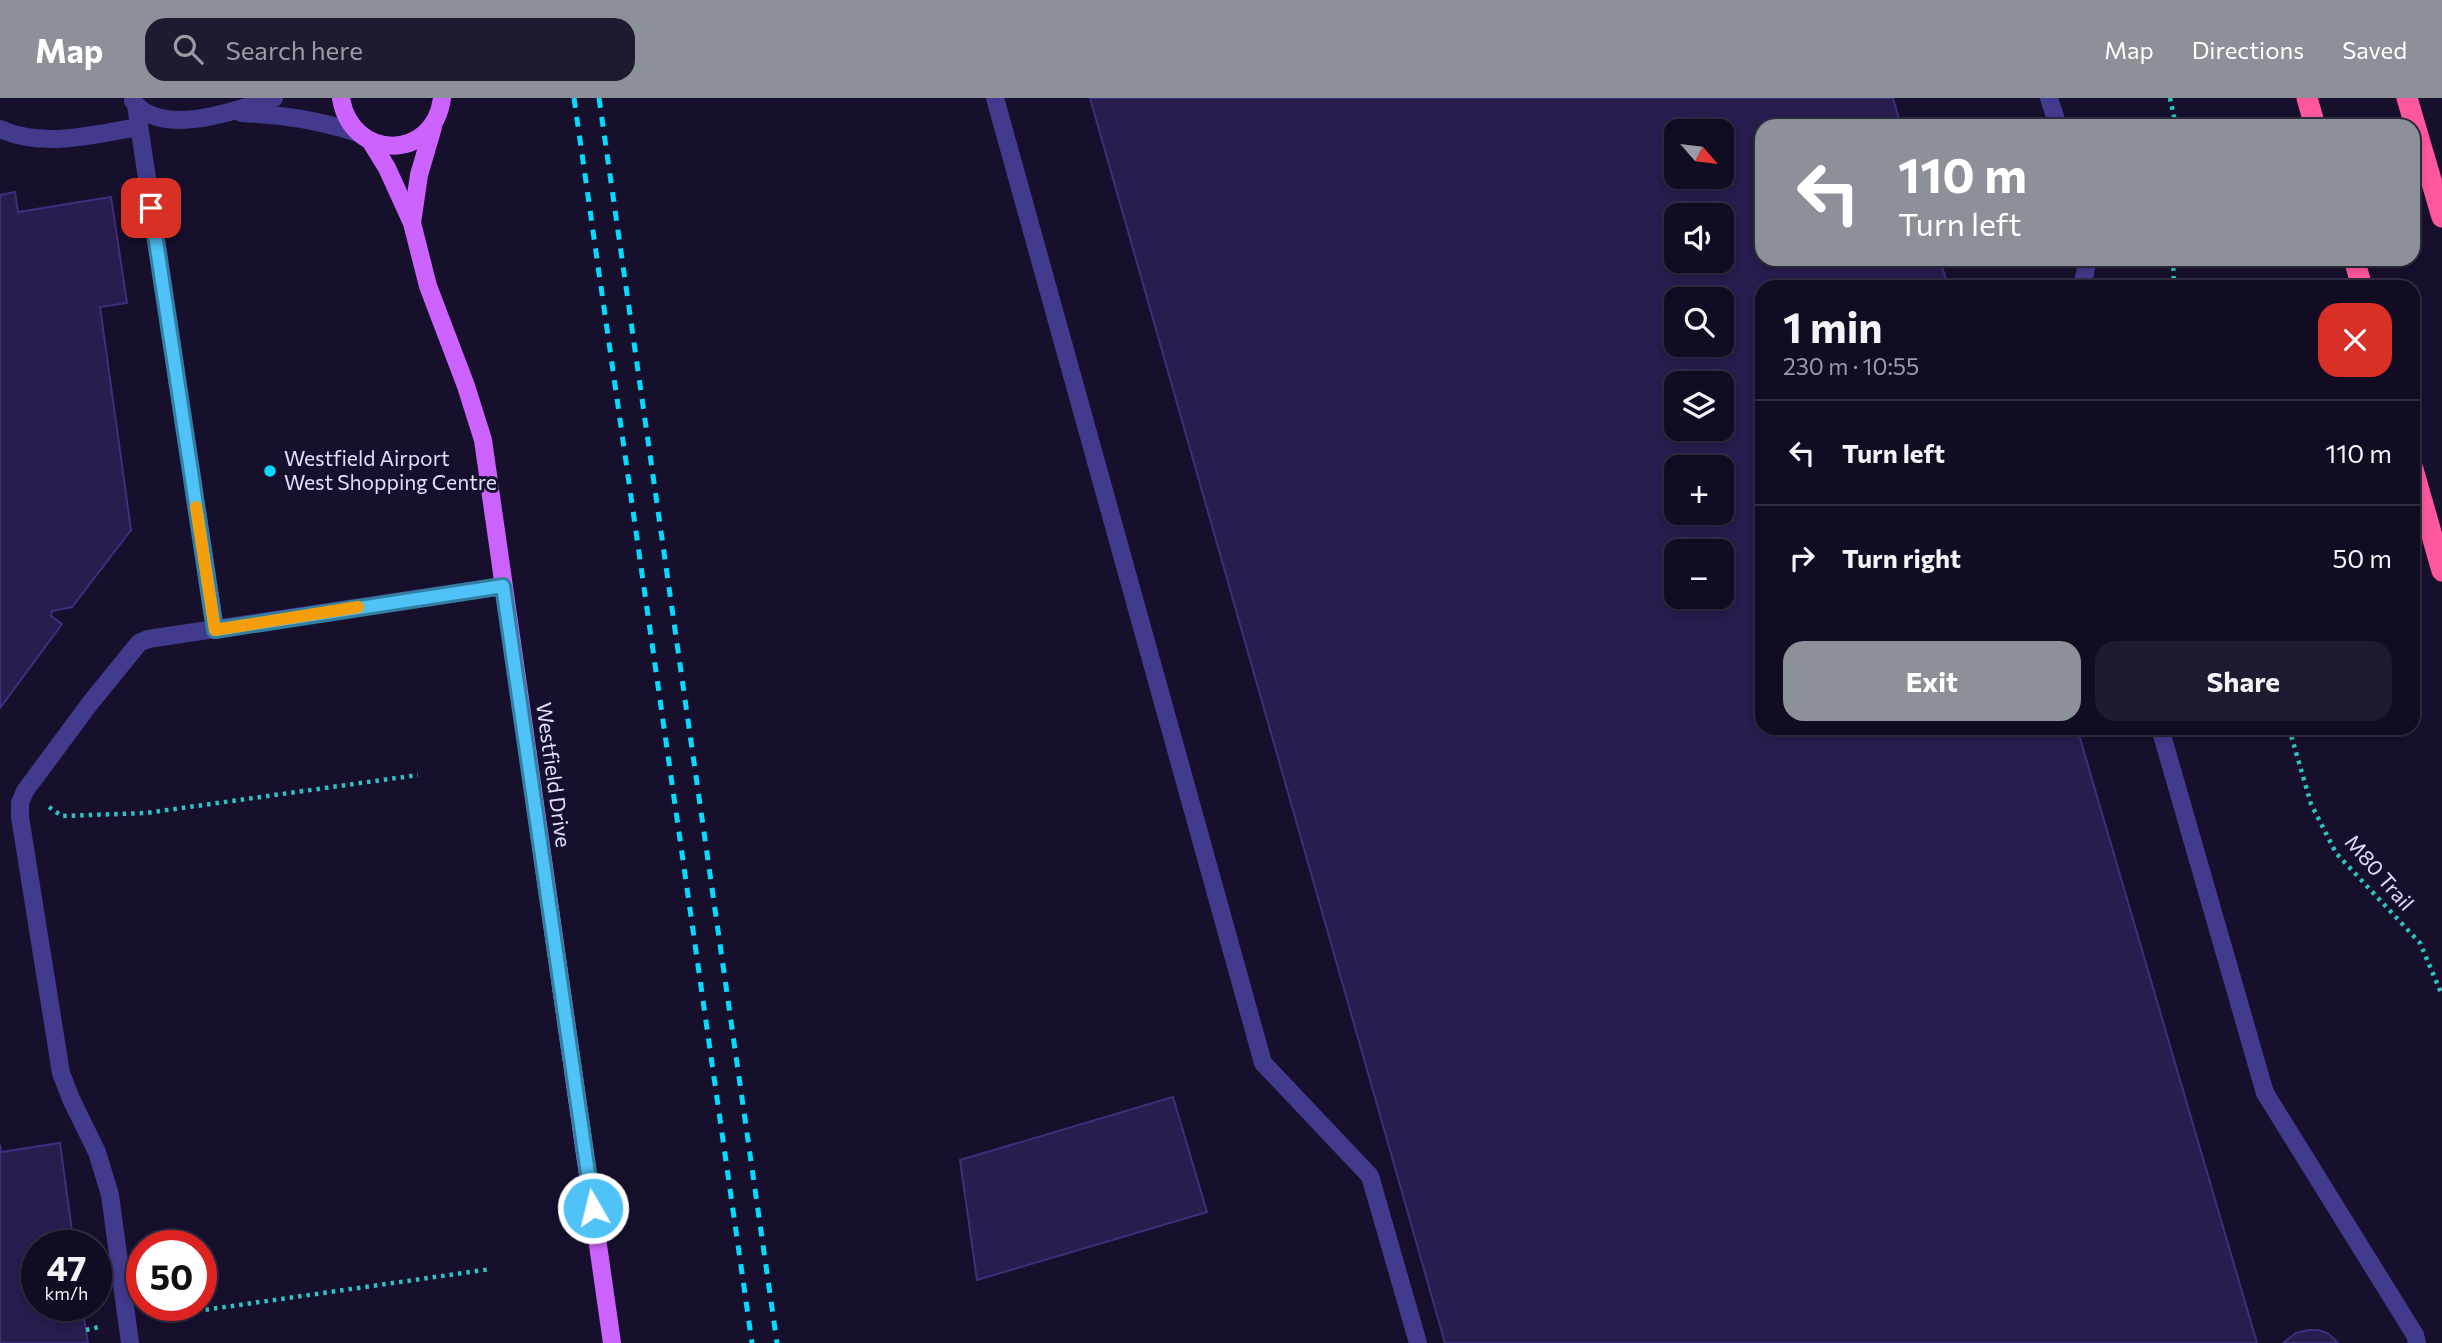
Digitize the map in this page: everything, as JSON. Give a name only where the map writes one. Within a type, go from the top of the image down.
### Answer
[{"type":"highway","points":[[2306,98],[2313,119]]},
{"type":"highway","points":[[2420,142],[2442,217]]},
{"type":"highway","points":[[2420,494],[2442,571]]},
{"type":"main road","name":"Westfield Drive","points":[[341,98],[348,120],[365,137],[387,168],[412,223],[428,286],[466,386],[483,440],[612,1343]]},
{"type":"main road","name":"Westfield Drive","points":[[412,223],[423,157],[440,105]]},
{"type":"main road","points":[[365,137],[389,146],[408,143],[423,135],[435,121],[440,105]]},
{"type":"street","points":[[231,113],[274,98]]},
{"type":"street","points":[[995,98],[1263,1063],[1370,1176],[1418,1343]]},
{"type":"street","points":[[2049,98],[2056,119]]},
{"type":"street","points":[[133,101],[148,115],[165,119],[231,113],[282,115],[307,119],[365,137]]},
{"type":"street","points":[[133,101],[215,630]]},
{"type":"street","points":[[0,129],[21,138],[42,140],[139,127]]},
{"type":"street","points":[[131,1343],[110,1195],[97,1152],[61,1073],[20,817],[20,803],[25,791],[91,702],[139,643],[148,639],[503,586]]},
{"type":"street","points":[[2162,735],[2265,1093],[2415,1335],[2417,1343]]},
{"type":"path","points":[[2169,98],[2174,119]]},
{"type":"path","name":"M80 Trail","points":[[2291,735],[2311,804],[2336,853],[2420,943],[2442,995]]},
{"type":"path","points":[[25,791],[62,816],[126,814],[418,775]]},
{"type":"path","points":[[86,1329],[491,1269]]},
{"type":"building","points":[[1090,98],[1893,98],[1899,119],[1755,119],[1755,266],[1942,266],[1946,280],[1755,280],[1755,735],[2079,735],[2257,1343],[1445,1343]]},
{"type":"building","points":[[15,192],[18,212],[111,197],[127,303],[100,307],[131,530],[72,607],[52,611],[51,616],[62,624],[0,708],[0,195]]},
{"type":"building","points":[[1173,1097],[1207,1212],[977,1280],[960,1160]]},
{"type":"building","points":[[60,1143],[72,1230],[21,1230],[21,1321],[84,1321],[88,1343],[0,1343],[0,1144],[1,1152]]},
{"type":"building","points":[[2308,1330],[2329,1334],[2338,1343],[2283,1343],[2296,1333]]},
{"type":"railway","points":[[574,98],[752,1343]]},
{"type":"railway","points":[[599,98],[777,1343]]},
{"type":"slow traffic","points":[[196,507],[215,630],[358,607]]},
{"type":"place","name":"Westfield Airport West Shopping Centre","points":[[270,471]]},
{"type":"route","points":[[151,208],[215,630],[503,586],[593,1208]]}]
